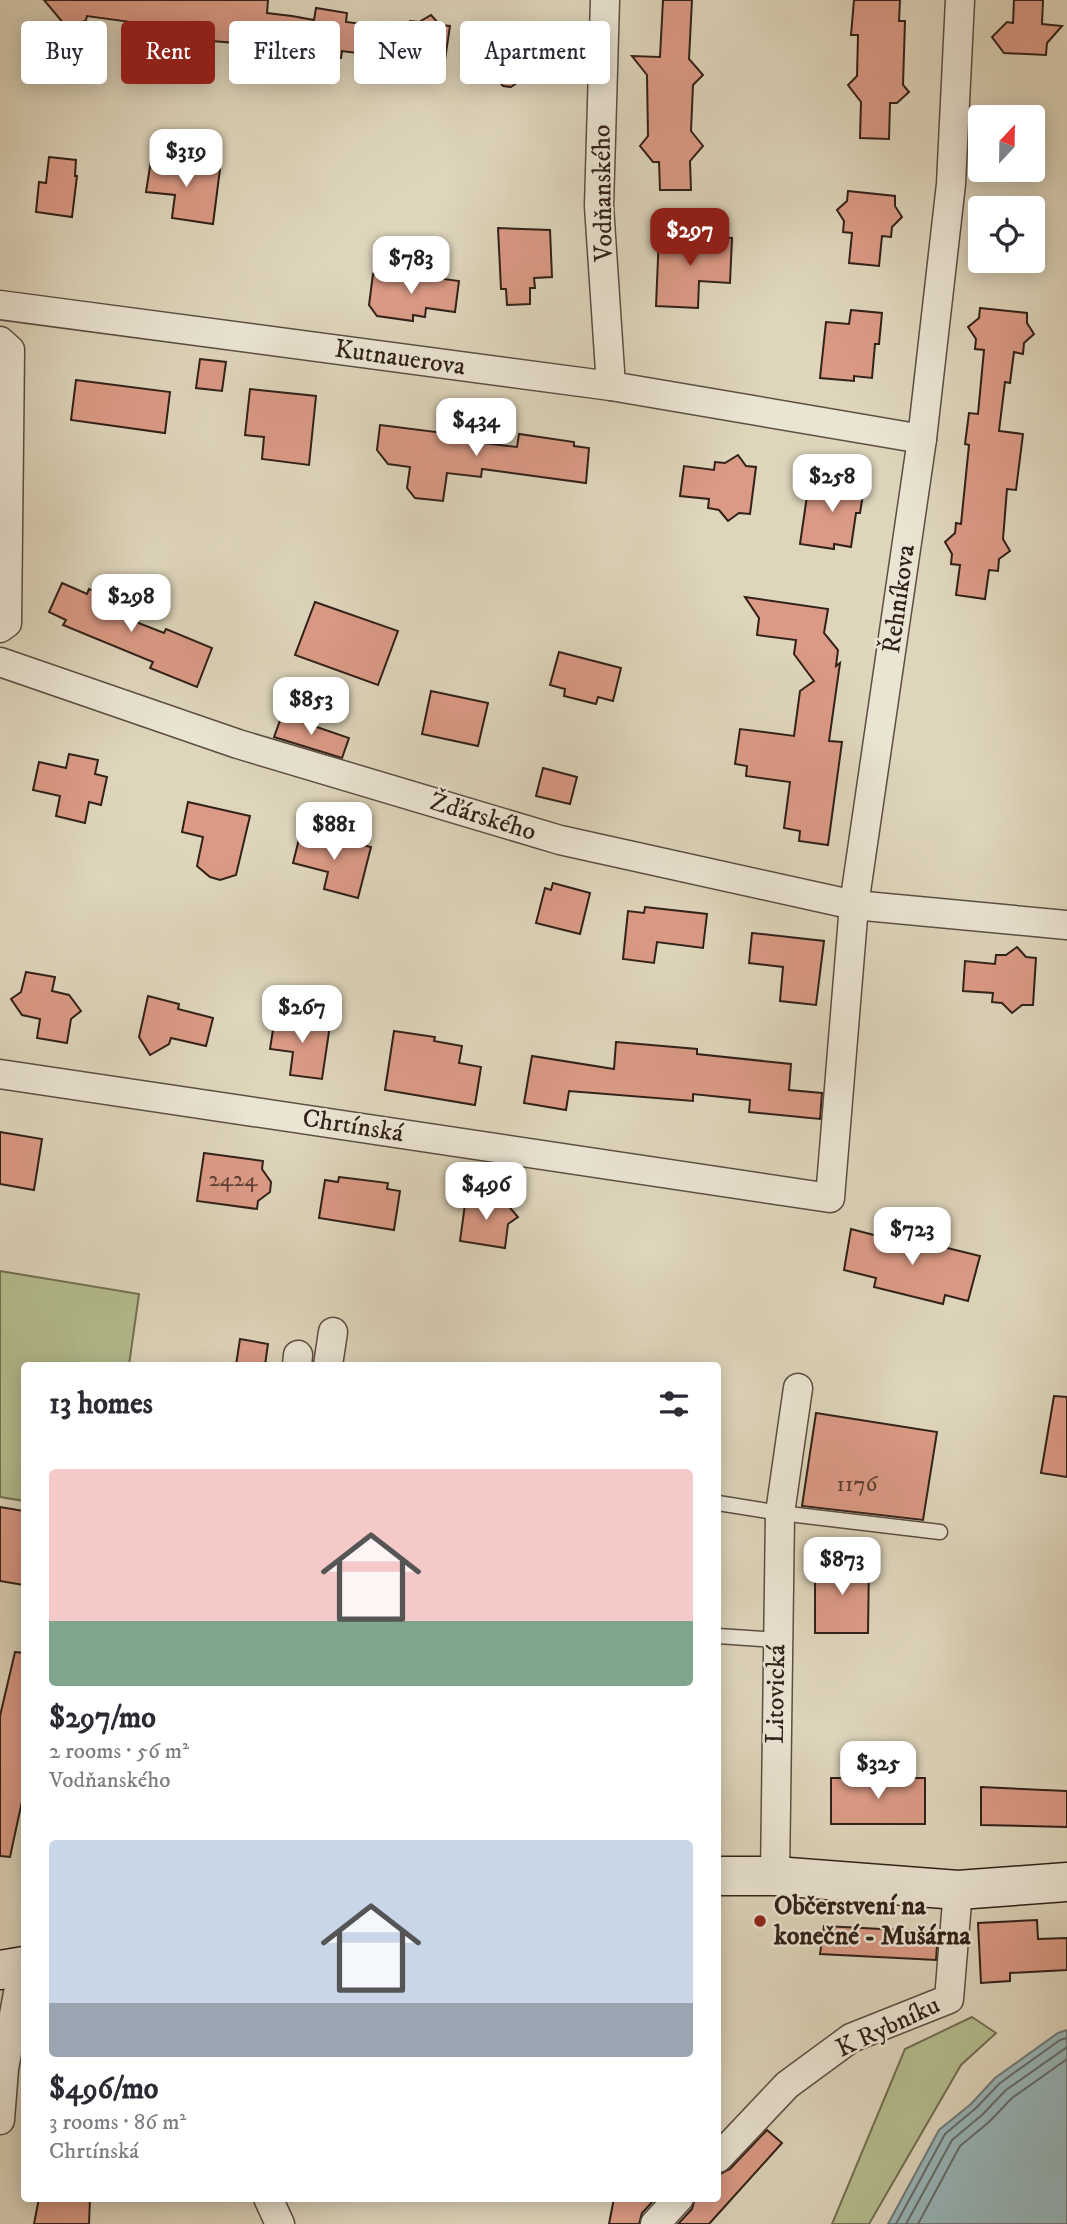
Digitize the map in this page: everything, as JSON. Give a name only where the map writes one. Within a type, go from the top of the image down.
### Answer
[{"type":"street","name":"Vodňanského","points":[[605,0],[599,206],[611,386]]},
{"type":"street","name":"Řehníkova","points":[[830,1198],[855,905],[922,439],[951,184],[960,0]]},
{"type":"street","name":"Kutnauerova","points":[[0,305],[611,386],[922,439]]},
{"type":"street","points":[[0,341],[10,351],[7,623],[0,628]]},
{"type":"street","name":"Žďárského","points":[[0,662],[238,744],[560,840],[855,905],[1067,925]]},
{"type":"street","name":"Chrtínská","points":[[0,1074],[830,1198]]},
{"type":"street","points":[[328,1362],[333,1332]]},
{"type":"street","name":"Litovická","points":[[775,1876],[780,1513],[798,1388]]},
{"type":"street","points":[[721,1876],[775,1876],[958,1890],[1067,1882]]},
{"type":"street","name":"K Rybníku","points":[[721,2155],[787,2085],[851,2038],[949,1999],[958,1890]]},
{"type":"street","points":[[0,2120],[4,2068],[18,1968]]},
{"type":"street","points":[[270,2202],[280,2224]]},
{"type":"street","points":[[655,2224],[675,2202]]},
{"type":"lane","points":[[721,1503],[940,1532]]},
{"type":"lane","points":[[721,1636],[777,1640]]},
{"type":"green space","points":[[0,1271],[139,1294],[129,1362],[21,1362],[21,1500],[0,1497]]},
{"type":"green space","points":[[972,2017],[996,2033],[961,2065],[869,2224],[832,2224],[905,2049]]},
{"type":"water","points":[[1067,2030],[1067,2224],[888,2224],[939,2130],[971,2104],[995,2078],[1058,2033]]},
{"type":"building","points":[[44,0],[268,0],[267,13],[314,20],[316,8],[347,13],[346,22],[354,23],[354,53],[342,51],[340,58],[340,21],[229,21],[229,42],[215,41],[215,21],[124,21],[87,16],[84,21],[62,21]]},
{"type":"building","points":[[663,0],[692,0],[689,59],[703,75],[693,85],[691,131],[703,146],[690,161],[691,190],[660,190],[659,162],[653,162],[640,146],[648,136],[647,75],[632,56],[660,57]]},
{"type":"building","points":[[854,0],[900,0],[899,21],[905,21],[903,85],[909,92],[897,103],[890,103],[889,139],[860,138],[861,102],[848,85],[857,76],[858,35],[851,35]]},
{"type":"building","points":[[1014,0],[1043,0],[1042,24],[1062,26],[1047,43],[1046,55],[1004,53],[992,37],[1007,22],[1013,23]]},
{"type":"building","points":[[431,15],[436,21],[421,21]]},
{"type":"building","points":[[446,26],[450,26],[446,53]]},
{"type":"building","points":[[49,157],[76,160],[77,176],[72,217],[36,212],[39,182],[46,183]]},
{"type":"building","points":[[151,160],[220,169],[213,224],[172,218],[175,195],[146,192]]},
{"type":"building","points":[[848,191],[895,196],[895,206],[902,217],[892,227],[891,237],[882,236],[879,266],[849,263],[852,233],[843,232],[844,221],[837,210],[847,201]]},
{"type":"building","points":[[498,228],[550,230],[552,277],[534,278],[535,288],[530,288],[530,304],[507,305],[506,289],[501,289]]},
{"type":"building","points":[[659,235],[732,238],[730,283],[699,281],[698,308],[656,306]]},
{"type":"building","points":[[392,272],[459,281],[455,312],[426,308],[425,317],[413,315],[413,321],[377,316],[369,305],[373,274],[391,277]]},
{"type":"building","points":[[980,308],[1027,313],[1027,323],[1034,334],[1024,343],[1023,354],[1014,352],[1010,383],[1005,382],[999,431],[1023,434],[1016,490],[1007,489],[1003,539],[1010,551],[999,559],[998,571],[989,570],[985,599],[956,595],[960,565],[951,564],[952,554],[945,542],[955,533],[956,523],[961,524],[969,445],[965,444],[969,413],[978,414],[984,350],[975,349],[976,339],[968,327],[979,318]]},
{"type":"building","points":[[851,310],[882,313],[879,344],[875,344],[872,378],[854,376],[854,381],[820,378],[826,322],[849,324]]},
{"type":"building","points":[[200,359],[226,362],[222,391],[196,388]]},
{"type":"building","points":[[76,380],[170,392],[165,433],[71,420]]},
{"type":"building","points":[[250,389],[316,396],[309,465],[262,459],[264,437],[245,435]]},
{"type":"building","points":[[380,425],[452,434],[451,439],[517,447],[519,434],[574,442],[574,446],[589,448],[586,483],[482,469],[481,477],[447,473],[443,501],[415,498],[407,488],[410,467],[388,464],[377,450]]},
{"type":"building","points":[[738,455],[746,466],[756,467],[750,514],[739,513],[728,521],[719,510],[708,508],[709,499],[680,496],[684,466],[714,470],[715,462],[725,463]]},
{"type":"building","points":[[833,477],[865,482],[860,513],[856,513],[851,547],[834,544],[834,549],[800,544],[808,489],[831,492]]},
{"type":"building","points":[[62,583],[87,594],[89,589],[118,601],[113,613],[164,633],[166,629],[212,648],[197,687],[150,668],[153,662],[63,625],[66,620],[49,612]]},
{"type":"building","points":[[745,597],[828,609],[824,633],[838,650],[836,666],[840,663],[829,741],[842,742],[828,845],[799,841],[800,831],[784,828],[790,782],[746,776],[747,766],[735,764],[740,729],[794,736],[800,691],[814,681],[794,654],[796,640],[757,635],[759,618]]},
{"type":"building","points":[[315,602],[398,631],[378,685],[295,655]]},
{"type":"building","points":[[559,652],[621,668],[613,701],[598,697],[596,704],[564,696],[565,689],[550,685]]},
{"type":"building","points":[[431,691],[488,703],[478,746],[422,734]]},
{"type":"building","points":[[282,715],[349,738],[342,758],[274,737]]},
{"type":"building","points":[[69,754],[98,760],[95,774],[107,777],[101,805],[89,802],[85,823],[56,816],[60,796],[33,790],[39,762],[66,768]]},
{"type":"building","points":[[543,768],[577,777],[570,804],[536,796]]},
{"type":"building","points":[[188,802],[250,816],[236,875],[220,880],[210,877],[197,866],[203,837],[182,832]]},
{"type":"building","points":[[301,831],[371,847],[358,898],[324,889],[328,872],[293,863]]},
{"type":"building","points":[[553,883],[590,893],[580,934],[536,923],[545,888],[551,890]]},
{"type":"building","points":[[645,907],[707,914],[703,948],[657,942],[654,963],[623,959],[628,911],[644,913]]},
{"type":"building","points":[[752,933],[824,941],[816,1005],[780,1001],[783,967],[749,963]]},
{"type":"building","points":[[1017,947],[1026,957],[1036,958],[1033,1005],[1022,1005],[1012,1013],[1002,1003],[992,1002],[993,993],[963,991],[965,961],[995,964],[996,955],[1006,955]]},
{"type":"building","points":[[26,972],[55,977],[52,991],[69,995],[81,1011],[71,1019],[67,1043],[37,1038],[40,1019],[22,1015],[11,999],[21,992]]},
{"type":"building","points":[[148,996],[179,1004],[178,1009],[213,1018],[206,1046],[171,1038],[169,1044],[150,1055],[139,1037]]},
{"type":"building","points":[[275,1017],[330,1025],[322,1079],[290,1075],[293,1052],[270,1049]]},
{"type":"building","points":[[394,1031],[435,1037],[434,1041],[462,1046],[459,1063],[481,1067],[475,1105],[385,1090]]},
{"type":"building","points":[[616,1042],[697,1049],[697,1054],[791,1064],[789,1090],[822,1093],[820,1119],[749,1112],[750,1100],[693,1094],[693,1101],[569,1091],[566,1110],[524,1103],[532,1056],[614,1069]]},
{"type":"building","points":[[0,1132],[42,1139],[34,1190],[0,1184]]},
{"type":"building","points":[[204,1153],[263,1161],[262,1169],[271,1182],[270,1192],[258,1201],[257,1209],[197,1201]]},
{"type":"building","points":[[339,1177],[388,1183],[387,1189],[400,1191],[394,1230],[319,1218],[325,1180],[338,1182]]},
{"type":"building","points":[[466,1197],[505,1202],[518,1217],[508,1224],[505,1248],[460,1241]]},
{"type":"building","points":[[851,1229],[893,1240],[894,1235],[980,1256],[968,1301],[945,1295],[943,1304],[874,1287],[876,1278],[844,1270]]},
{"type":"building","points":[[240,1339],[268,1344],[265,1362],[236,1362]]},
{"type":"building","points":[[1054,1396],[1067,1397],[1067,1477],[1041,1473]]},
{"type":"building","points":[[816,1413],[937,1432],[923,1520],[802,1506]]},
{"type":"building","points":[[0,1507],[21,1510],[21,1584],[0,1581]]},
{"type":"building","points":[[815,1561],[869,1561],[868,1633],[815,1633]]},
{"type":"building","points":[[15,1652],[21,1653],[21,1806],[10,1857],[0,1856],[0,1716]]},
{"type":"building","points":[[831,1778],[925,1778],[925,1824],[831,1824]]},
{"type":"building","points":[[981,1787],[1067,1791],[1067,1827],[981,1825]]},
{"type":"building","points":[[1037,1920],[1038,1939],[1067,1938],[1067,1970],[1010,1973],[1010,1981],[981,1983],[978,1923]]},
{"type":"building","points":[[824,1926],[938,1932],[936,1960],[820,1954]]},
{"type":"building","points":[[767,2130],[782,2143],[709,2224],[678,2224],[692,2209],[694,2202],[721,2202],[721,2174],[730,2169]]},
{"type":"building","points":[[38,2202],[90,2202],[89,2224],[34,2224]]},
{"type":"building","points":[[613,2202],[652,2202],[642,2213],[639,2224],[609,2224]]},
{"type":"place","name":"Občerstvení na konečné - Mušárna","points":[[760,1921]]}]
